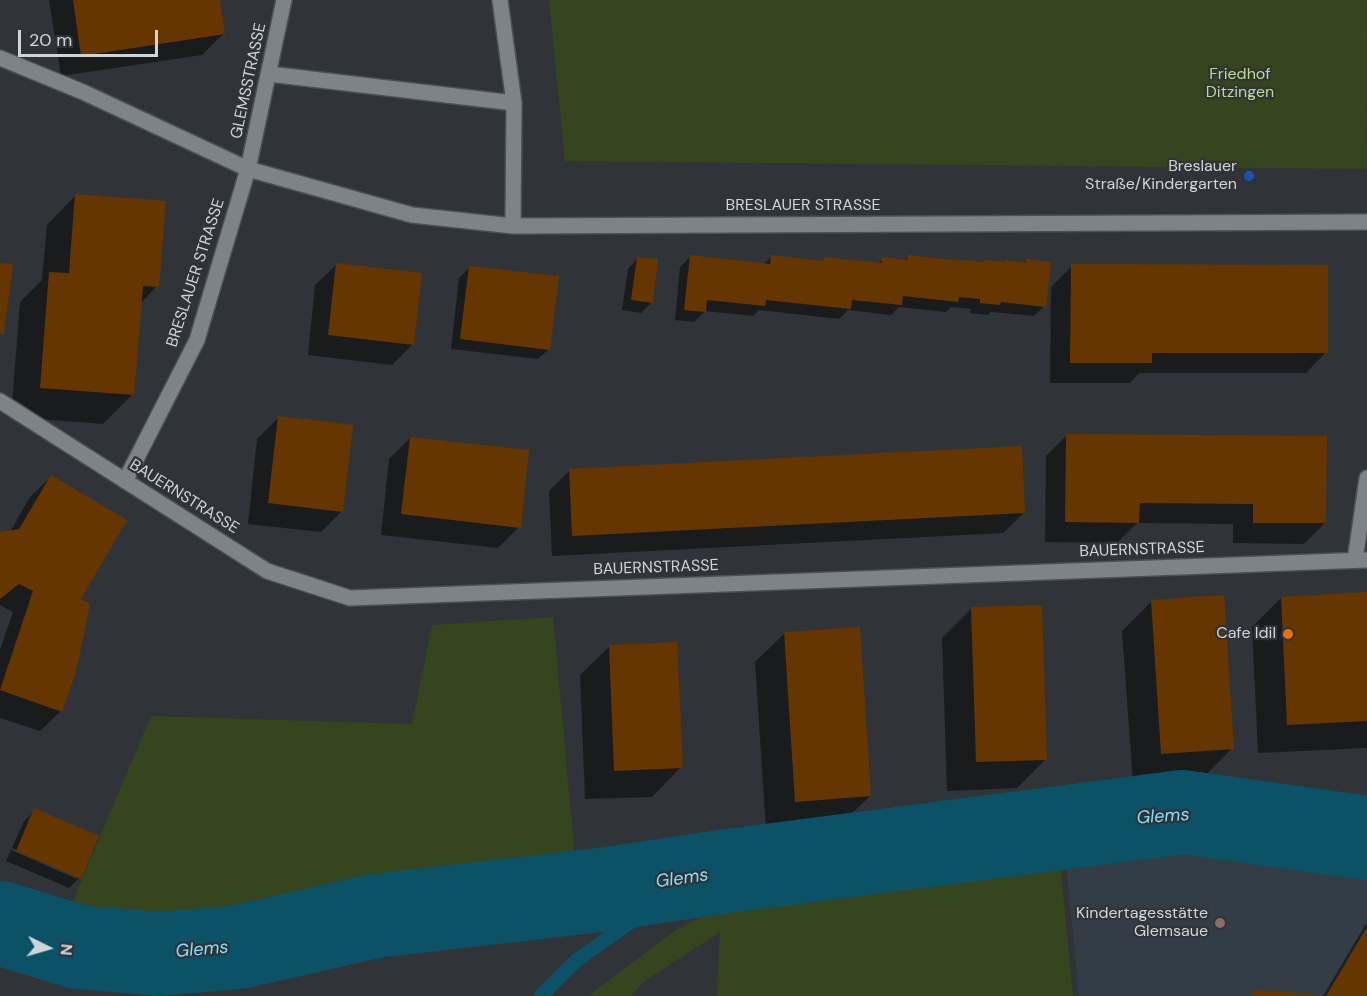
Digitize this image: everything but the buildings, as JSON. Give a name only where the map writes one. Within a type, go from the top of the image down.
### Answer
[{"type":"street","name":"GLEMSSTRASSE","points":[[248,169],[284,0]]},
{"type":"street","points":[[500,0],[514,103],[513,226]]},
{"type":"street","name":"BRESLAUER STRASSE","points":[[0,58],[83,92],[248,169],[412,215],[513,226],[1366,225]]},
{"type":"street","points":[[269,74],[514,103]]},
{"type":"street","name":"BRESLAUER STRASSE","points":[[125,481],[197,340],[248,169]]},
{"type":"street","name":"BAUERNSTRASSE","points":[[0,401],[267,571],[350,598],[1361,560]]},
{"type":"street","points":[[1361,560],[1367,478]]},
{"type":"shaded area","name":"Kindertagesstätte Glemsaue","points":[[1181,825],[1367,851],[1367,996],[1079,996],[1064,842]]},
{"type":"green space","name":"Friedhof Ditzingen","points":[[549,0],[1367,0],[1366,169],[565,161]]},
{"type":"green space","points":[[553,617],[576,870],[731,846],[1181,791],[1367,815],[1367,842],[1183,812],[729,871],[662,900],[488,931],[183,974],[128,975],[130,949],[61,929],[151,716],[412,724],[432,625]]},
{"type":"green space","points":[[1058,840],[1073,996],[717,996],[720,932],[642,983],[632,996],[588,996],[676,930],[724,906],[833,874]]},
{"type":"waterway","name":"Glems","points":[[0,923],[78,947],[159,954],[239,947],[375,916],[600,890],[728,871],[1183,812],[1367,838]]},
{"type":"waterway","points":[[541,996],[577,960],[662,900],[728,871]]},
{"type":"place","name":"Breslauer Straße/Kindergarten","points":[[1249,176]]},
{"type":"place","name":"Cafe Idil","points":[[1288,634]]},
{"type":"place","name":"Kindertagesstätte Glemsaue","points":[[1220,923]]}]
